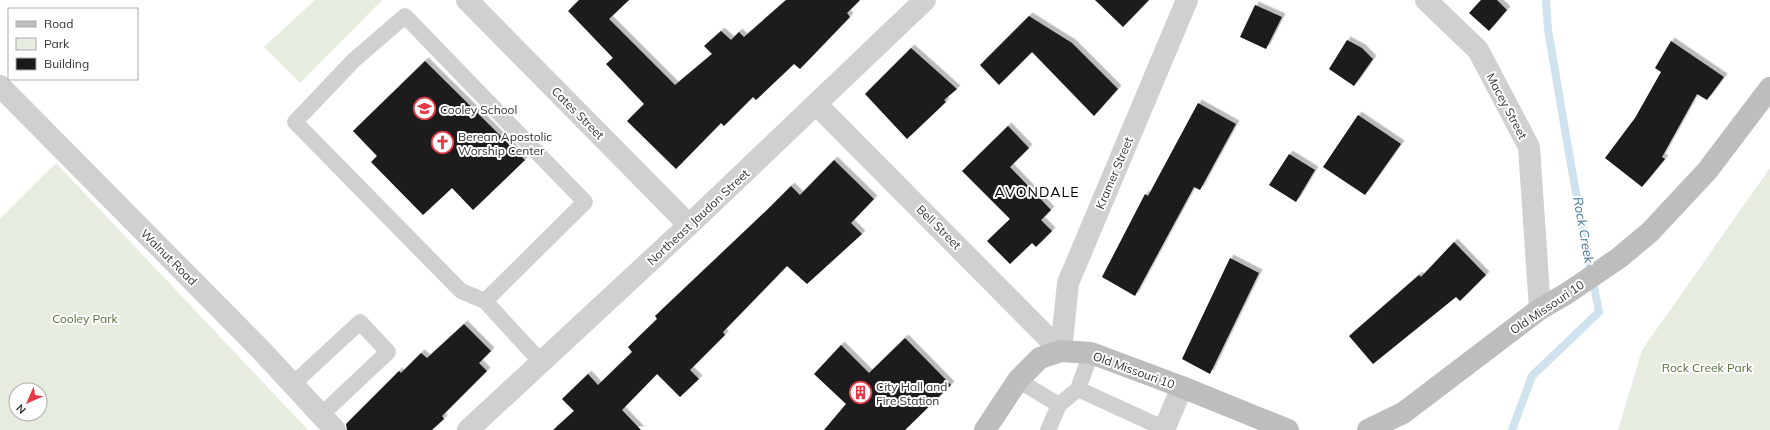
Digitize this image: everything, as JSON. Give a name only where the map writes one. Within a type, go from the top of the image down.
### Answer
[{"type":"street","name":"Cates Street","points":[[467,0],[689,225]]},
{"type":"street","name":"Northeast Jaudon Street","points":[[468,430],[689,225],[925,0]]},
{"type":"street","name":"Kramer Street","points":[[1061,351],[1068,283],[1187,0]]},
{"type":"street","name":"Macey Street","points":[[1426,0],[1478,50],[1529,147],[1540,309]]},
{"type":"street","name":"Walnut Road","points":[[0,86],[256,344],[328,422]]},
{"type":"street","name":"Old Missouri 10","points":[[1368,430],[1402,413],[1540,309],[1566,294],[1619,258],[1650,232],[1707,171],[1770,88]]},
{"type":"street","name":"Bell Street","points":[[816,104],[1061,351]]},
{"type":"street","name":"Old Missouri 10","points":[[985,430],[1018,380],[1040,358],[1061,351],[1091,353],[1182,387],[1288,430]]},
{"type":"street","points":[[1164,430],[1182,387]]},
{"type":"lane","points":[[485,301],[585,202],[405,16],[354,60],[295,122],[461,291],[485,301],[541,362]]},
{"type":"lane","points":[[293,384],[360,322],[388,352],[328,422]]},
{"type":"lane","points":[[1048,430],[1059,405],[1078,389],[1091,353]]},
{"type":"lane","points":[[1018,380],[1059,405]]},
{"type":"lane","points":[[1078,389],[1164,430]]},
{"type":"green space","points":[[315,0],[382,0],[300,83],[264,47]]},
{"type":"green space","name":"Cooley Park","points":[[56,163],[308,430],[0,430],[0,219]]},
{"type":"green space","name":"Rock Creek Park","points":[[1770,168],[1770,430],[1618,430],[1642,350]]},
{"type":"building","points":[[579,0],[629,0],[609,19],[675,85],[712,54],[704,46],[721,31],[731,40],[739,32],[744,37],[786,0],[860,0],[847,13],[850,17],[800,69],[794,64],[756,100],[753,97],[724,126],[721,123],[676,169],[627,121],[644,104],[606,64],[613,58],[568,11]]},
{"type":"building","points":[[1095,0],[1149,0],[1123,27]]},
{"type":"building","points":[[1481,0],[1497,0],[1507,10],[1489,31],[1469,13]]},
{"type":"building","points":[[1255,5],[1282,17],[1266,49],[1240,37]]},
{"type":"building","points":[[1029,16],[1072,43],[1118,89],[1094,116],[1032,52],[999,85],[980,65]]},
{"type":"building","points":[[1347,40],[1362,48],[1373,59],[1354,86],[1329,69]]},
{"type":"building","points":[[1671,41],[1724,77],[1707,100],[1697,94],[1662,157],[1665,159],[1642,187],[1605,158],[1635,118],[1661,72],[1655,68]]},
{"type":"building","points":[[911,48],[957,89],[944,100],[946,102],[907,139],[865,94]]},
{"type":"building","points":[[425,61],[525,160],[473,210],[452,188],[423,215],[371,162],[377,156],[353,131]]},
{"type":"building","points":[[1198,103],[1236,124],[1200,190],[1194,187],[1135,296],[1102,277],[1145,194],[1148,196]]},
{"type":"building","points":[[1358,115],[1401,144],[1365,195],[1323,167]]},
{"type":"building","points":[[1008,126],[1029,148],[1010,167],[1051,210],[1041,220],[1052,231],[1036,247],[1032,243],[1010,264],[987,241],[1010,219],[962,171]]},
{"type":"building","points":[[1289,154],[1315,170],[1296,202],[1269,185]]},
{"type":"building","points":[[834,160],[874,199],[851,223],[862,234],[807,284],[787,266],[723,332],[725,335],[690,370],[699,379],[680,397],[657,374],[622,410],[641,430],[553,430],[574,411],[562,399],[588,374],[598,385],[632,352],[628,347],[657,319],[655,316],[791,186],[800,195]]},
{"type":"building","points":[[1454,242],[1486,275],[1460,301],[1456,297],[1373,364],[1349,336],[1419,275],[1421,277]]},
{"type":"building","points":[[1230,258],[1259,273],[1210,374],[1182,359]]},
{"type":"building","points":[[464,324],[491,351],[479,363],[487,371],[442,416],[444,419],[432,430],[347,430],[346,424],[399,371],[401,373],[421,353],[427,358]]},
{"type":"building","points":[[905,338],[951,385],[905,430],[824,430],[846,404],[814,374],[841,345],[869,373]]},
{"type":"waterway","name":"Rock Creek","points":[[1512,430],[1532,376],[1599,312],[1574,182],[1548,30],[1546,0]]},
{"type":"place","name":"Cooley School","points":[[424,109]]},
{"type":"place","name":"Berean Apostolic Worship Center","points":[[443,143]]},
{"type":"place","name":"City Hall and Fire Station","points":[[861,393]]},
{"type":"district","name":"AVONDALE","points":[[1037,192]]}]
